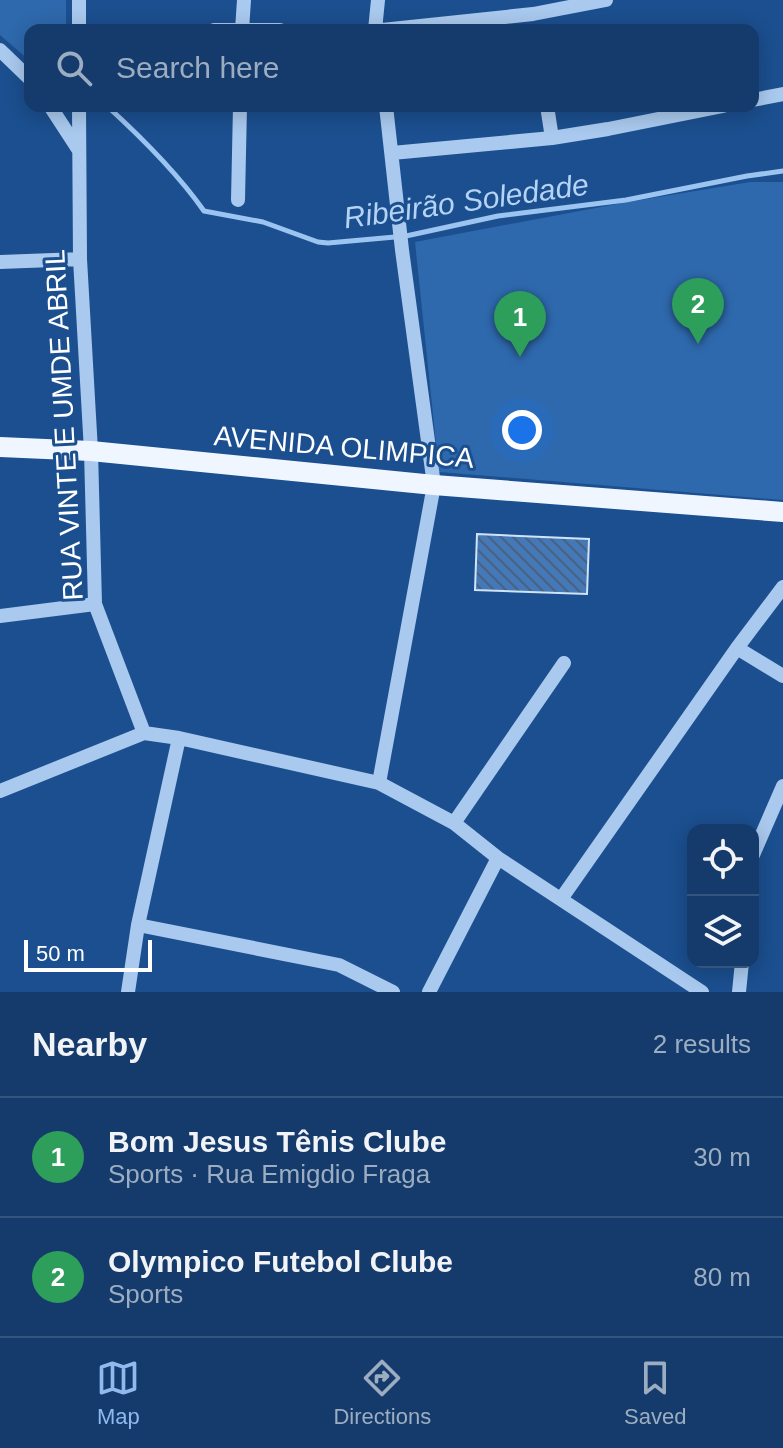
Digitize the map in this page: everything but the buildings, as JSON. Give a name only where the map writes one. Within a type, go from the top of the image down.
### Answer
[{"type":"main road","name":"AVENIDA OLIMPICA","points":[[0,447],[91,451],[434,485],[783,512]]},
{"type":"street","points":[[79,0],[79,24]]},
{"type":"street","points":[[242,24],[244,0]]},
{"type":"street","points":[[376,24],[378,0]]},
{"type":"street","points":[[439,24],[533,14],[606,0]]},
{"type":"street","points":[[533,14],[535,24]]},
{"type":"street","points":[[0,50],[24,73]]},
{"type":"street","points":[[759,99],[783,94]]},
{"type":"street","points":[[54,112],[79,151]]},
{"type":"street","name":"RUA VINTE E UMDE ABRIL","points":[[79,112],[80,259],[91,451],[95,604],[144,733]]},
{"type":"street","points":[[238,200],[240,112]]},
{"type":"street","points":[[379,783],[434,485],[387,112]]},
{"type":"street","points":[[548,112],[552,138]]},
{"type":"street","points":[[392,153],[552,138],[693,112]]},
{"type":"street","points":[[0,262],[80,259]]},
{"type":"street","points":[[561,899],[783,587]]},
{"type":"street","points":[[0,616],[95,604]]},
{"type":"street","points":[[737,648],[783,676]]},
{"type":"street","points":[[454,823],[564,663]]},
{"type":"street","points":[[0,791],[144,733],[379,783],[454,823],[498,858],[702,992]]},
{"type":"street","points":[[128,992],[138,925],[179,738]]},
{"type":"street","points":[[759,841],[783,786]]},
{"type":"street","points":[[429,992],[498,858]]},
{"type":"street","points":[[138,925],[339,965],[393,992]]},
{"type":"street","points":[[739,992],[741,968]]},
{"type":"shaded area","points":[[0,0],[66,0],[66,24],[24,24],[24,56],[0,35]]},
{"type":"shaded area","points":[[750,182],[783,182],[783,500],[439,472],[415,242]]},
{"type":"waterway","name":"Ribeirão Soledade","points":[[114,112],[183,183],[204,211],[263,222],[328,243],[406,236],[498,216],[626,200],[783,171]]},
{"type":"place","name":"Olympico Futebol Clube","points":[[698,344]]},
{"type":"place","name":"Bom Jesus Tênis Clube","points":[[520,357]]}]
